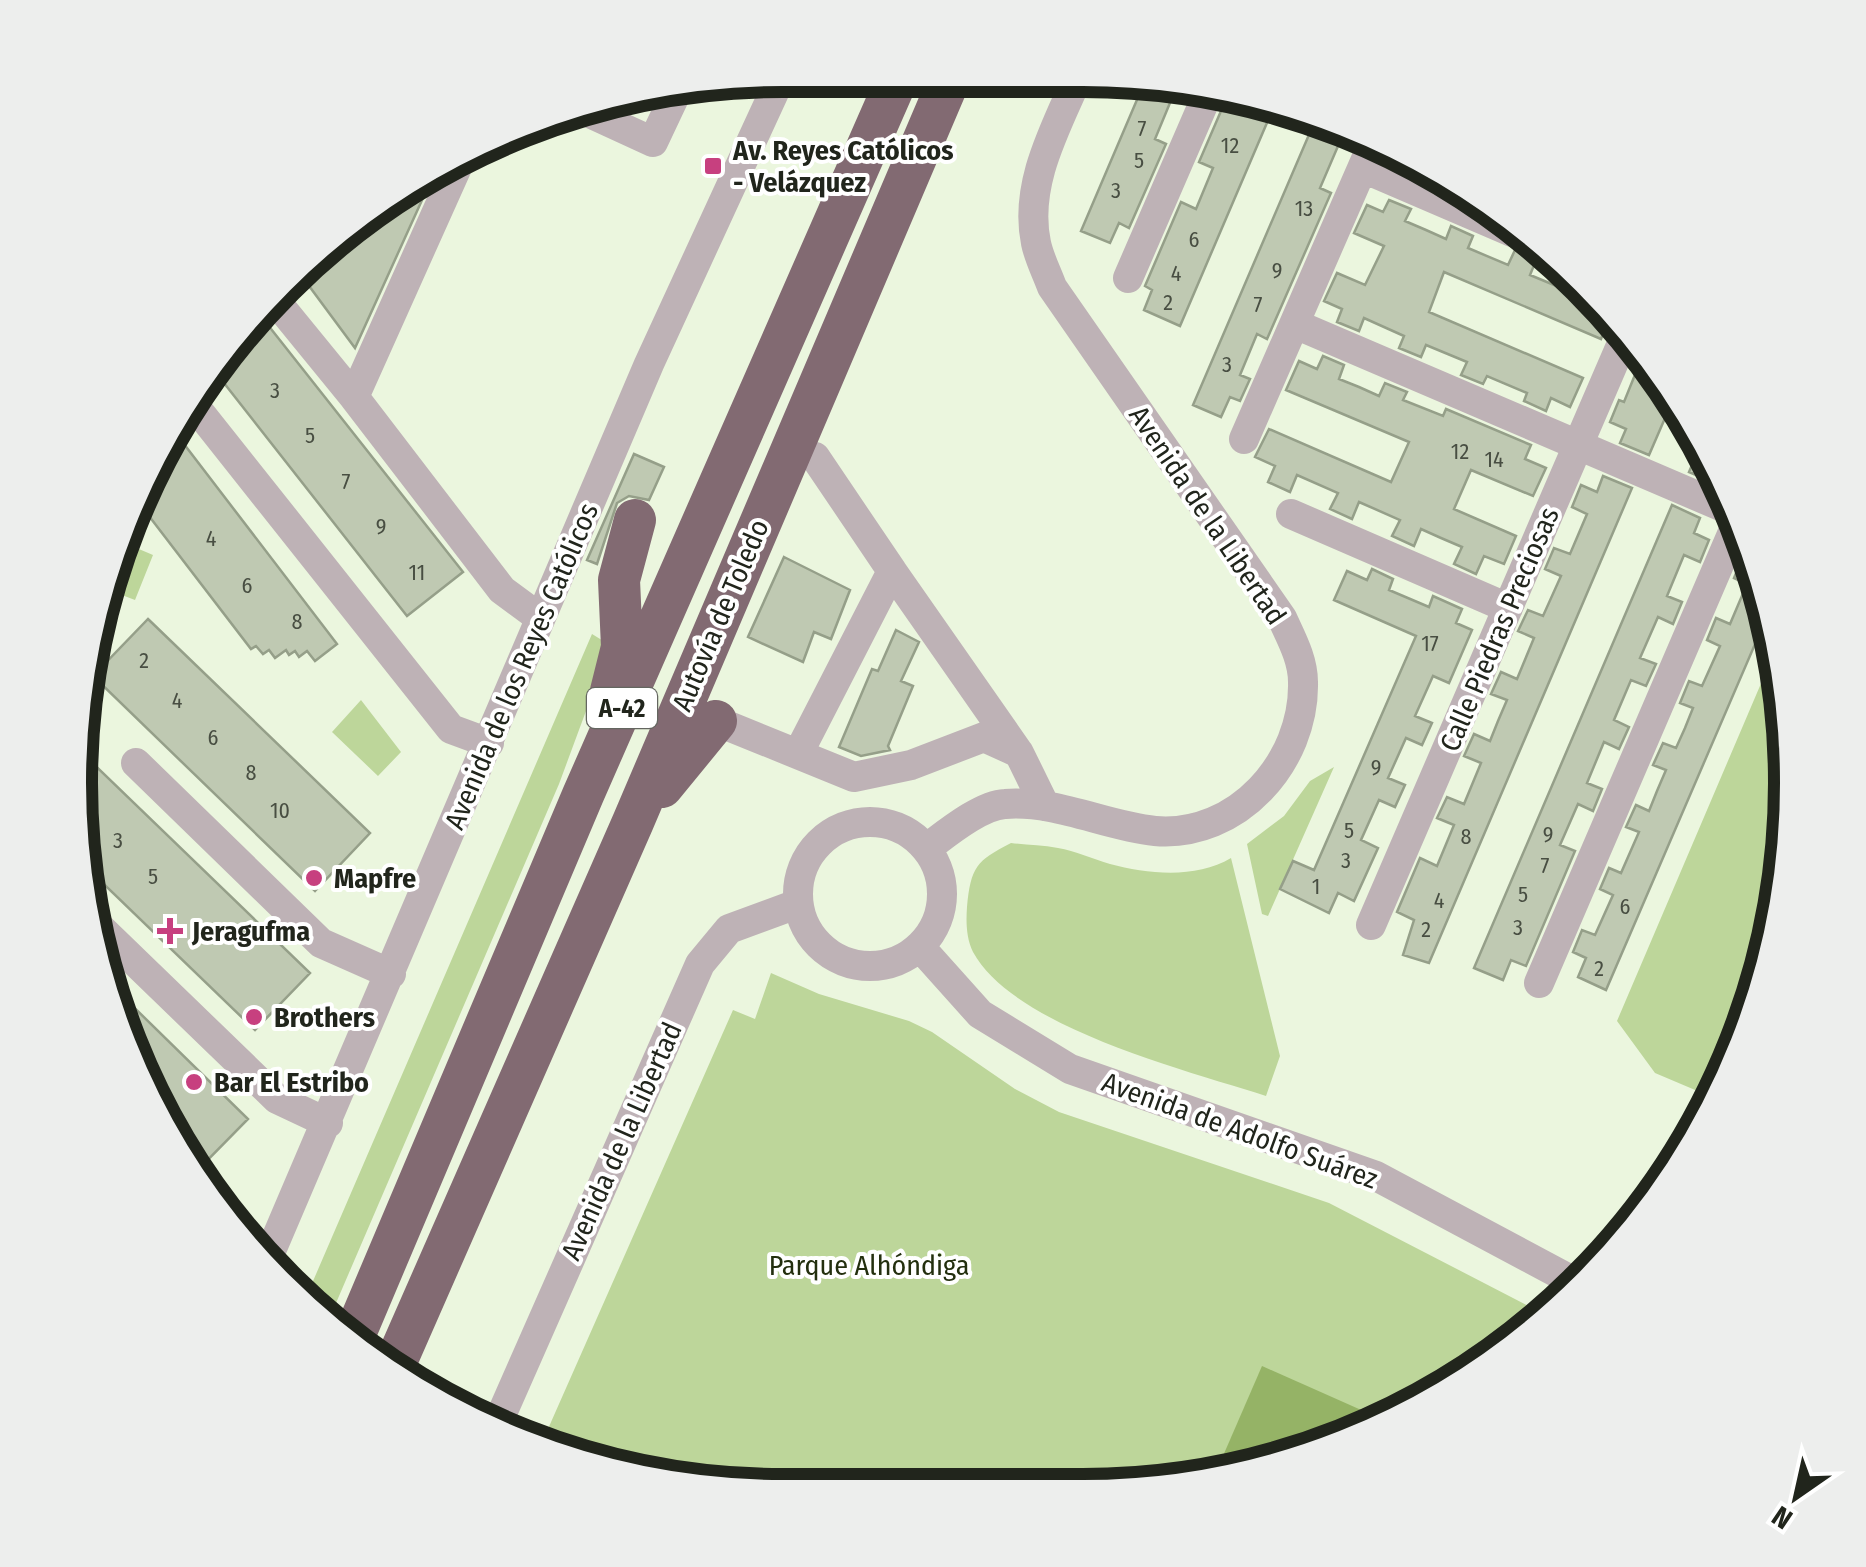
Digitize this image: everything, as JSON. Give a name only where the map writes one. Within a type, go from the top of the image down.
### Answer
[{"type":"highway","name":"Autovía de Toledo","points":[[358,1328],[583,795],[892,92]]},
{"type":"highway","name":"Autovía de Toledo","points":[[398,1357],[633,822],[944,92]]},
{"type":"highway","points":[[742,371],[789,283],[834,226]]},
{"type":"highway","points":[[815,457],[848,312]]},
{"type":"highway","points":[[583,795],[622,647],[619,580],[635,520]]},
{"type":"highway","points":[[633,822],[716,721]]},
{"type":"street","name":"Avenida de los Reyes Católicos","points":[[272,1248],[650,364],[774,92]]},
{"type":"street","name":"Avenida de la Libertad","points":[[927,848],[959,825],[1002,803],[1045,806],[1156,831],[1208,825],[1246,804],[1278,770],[1299,727],[1304,681],[1298,652],[1282,618],[1052,287],[1041,258],[1036,244],[1032,194],[1072,92]]},
{"type":"street","points":[[600,118],[652,142],[672,102]]},
{"type":"street","points":[[1128,278],[1204,104]]},
{"type":"street","points":[[1244,440],[1369,155]]},
{"type":"street","points":[[1372,156],[1447,197]]},
{"type":"street","points":[[354,397],[452,177]]},
{"type":"street","points":[[282,309],[502,590],[540,618]]},
{"type":"street","points":[[1295,324],[1715,506]]},
{"type":"street","name":"Calle Piedras Preciosas","points":[[1371,924],[1619,349]]},
{"type":"street","points":[[201,414],[450,730],[489,743]]},
{"type":"street","points":[[815,457],[1018,753],[1045,806]]},
{"type":"street","points":[[1290,514],[1508,608]]},
{"type":"street","points":[[1539,983],[1728,538]]},
{"type":"street","points":[[798,752],[892,571]]},
{"type":"street","points":[[716,721],[854,777],[911,765],[984,737],[1018,753]]},
{"type":"street","points":[[136,763],[322,943],[391,974]]},
{"type":"street","points":[[870,821],[910,833],[927,848],[941,877],[943,894],[933,930],[920,947],[891,964],[871,967],[846,963],[826,952],[808,934],[797,904],[798,876],[811,850],[827,834],[849,824],[870,821]]},
{"type":"street","name":"Avenida de la Libertad","points":[[502,1414],[700,964],[730,929],[797,904]]},
{"type":"street","points":[[111,938],[277,1099],[328,1123]]},
{"type":"street","name":"Avenida de Adolfo Suárez","points":[[920,947],[980,1014],[1070,1069],[1376,1176],[1565,1277]]},
{"type":"green space","points":[[134,547],[153,555],[135,600],[119,594]]},
{"type":"green space","points":[[592,634],[605,642],[606,657],[559,784],[334,1308],[311,1287]]},
{"type":"green space","points":[[1765,675],[1774,784],[1768,874],[1737,1006],[1700,1092],[1655,1073],[1617,1021]]},
{"type":"green space","points":[[361,700],[401,752],[378,776],[332,732]]},
{"type":"green space","points":[[1334,767],[1268,916],[1262,914],[1247,844],[1284,816],[1310,781]]},
{"type":"green space","points":[[1011,843],[1058,848],[1110,864],[1156,872],[1187,872],[1231,858],[1280,1056],[1266,1096],[1105,1043],[1025,1003],[994,979],[969,941],[969,894],[977,867]]},
{"type":"green space","name":"Parque Alhóndiga","points":[[771,973],[819,994],[909,1021],[932,1032],[1015,1089],[1059,1112],[1329,1203],[1532,1308],[1428,1382],[1347,1422],[1261,1451],[1173,1469],[1082,1474],[738,1473],[649,1461],[546,1432],[733,1010],[755,1019]]},
{"type":"shaded area","points":[[1262,1366],[1367,1413],[1305,1438],[1221,1460]]},
{"type":"building","points":[[1139,95],[1173,98],[1184,100],[1183,103],[1172,98],[1155,139],[1166,144],[1129,228],[1119,223],[1110,243],[1081,231]]},
{"type":"building","points":[[1223,107],[1269,118],[1180,326],[1144,310],[1152,290],[1145,286],[1181,202],[1196,209],[1213,168],[1199,162]]},
{"type":"building","points":[[1311,131],[1340,142],[1320,188],[1331,193],[1267,339],[1257,334],[1240,375],[1250,379],[1240,401],[1230,397],[1221,417],[1193,405]]},
{"type":"building","points":[[425,193],[355,348],[307,283],[363,235]]},
{"type":"building","points":[[1389,200],[1411,209],[1405,221],[1446,239],[1451,226],[1473,236],[1468,248],[1508,265],[1515,250],[1524,252],[1535,262],[1530,275],[1571,295],[1604,331],[1601,339],[1444,272],[1429,312],[1583,378],[1570,407],[1551,398],[1546,411],[1524,401],[1527,393],[1487,376],[1483,384],[1461,375],[1467,362],[1426,345],[1421,357],[1399,348],[1404,336],[1364,318],[1359,331],[1337,322],[1342,309],[1324,301],[1337,273],[1365,285],[1384,246],[1354,233],[1367,205],[1383,212]]},
{"type":"building","points":[[267,324],[463,572],[407,616],[222,381]]},
{"type":"building","points":[[1323,356],[1344,365],[1339,379],[1379,396],[1385,383],[1407,392],[1403,400],[1443,416],[1446,409],[1531,445],[1525,459],[1546,468],[1533,496],[1471,470],[1454,509],[1516,536],[1504,564],[1484,556],[1476,574],[1454,564],[1462,547],[1421,529],[1414,546],[1392,536],[1400,520],[1359,502],[1352,519],[1330,509],[1338,493],[1297,475],[1290,492],[1268,482],[1275,466],[1255,457],[1269,429],[1391,482],[1409,442],[1286,390],[1299,361],[1317,369]]},
{"type":"building","points":[[1637,371],[1666,415],[1649,455],[1620,443],[1626,429],[1610,422],[1619,400],[1624,402]]},
{"type":"building","points":[[183,442],[337,644],[315,661],[307,651],[299,657],[295,651],[289,655],[286,650],[275,658],[269,650],[263,654],[256,646],[251,649],[147,514]]},
{"type":"building","points":[[634,454],[664,467],[649,500],[629,496],[617,503],[597,564],[587,560]]},
{"type":"building","points":[[1693,462],[1702,477],[1689,472]]},
{"type":"building","points":[[1603,476],[1632,488],[1429,963],[1403,955],[1414,920],[1397,912],[1420,858],[1437,866],[1454,825],[1437,818],[1447,797],[1464,804],[1481,763],[1464,756],[1474,734],[1490,741],[1507,700],[1491,694],[1501,672],[1517,679],[1534,638],[1518,631],[1528,610],[1543,616],[1561,576],[1545,569],[1554,548],[1570,554],[1587,514],[1572,507],[1581,485],[1597,492]]},
{"type":"building","points":[[1672,505],[1700,518],[1694,533],[1709,540],[1700,562],[1684,555],[1667,596],[1682,602],[1673,624],[1658,617],[1640,658],[1656,664],[1646,686],[1631,680],[1614,720],[1629,727],[1619,749],[1604,742],[1587,783],[1602,789],[1593,811],[1578,804],[1560,845],[1575,851],[1526,966],[1511,960],[1503,980],[1474,968]]},
{"type":"building","points":[[784,557],[850,590],[831,639],[814,632],[803,662],[748,637]]},
{"type":"building","points":[[1739,567],[1743,582],[1734,578]]},
{"type":"building","points":[[1372,569],[1393,579],[1389,590],[1429,607],[1433,596],[1462,609],[1456,623],[1472,630],[1449,683],[1433,676],[1415,716],[1432,723],[1422,745],[1406,738],[1388,778],[1405,785],[1395,807],[1379,800],[1361,840],[1378,848],[1354,901],[1338,893],[1329,913],[1280,889],[1293,861],[1314,870],[1416,636],[1334,600],[1347,571],[1367,580]]},
{"type":"building","points":[[1745,588],[1758,638],[1606,990],[1578,977],[1586,958],[1573,952],[1582,930],[1595,935],[1613,895],[1600,889],[1609,868],[1621,873],[1639,832],[1626,827],[1636,805],[1649,811],[1666,770],[1653,765],[1663,743],[1676,748],[1685,728],[1693,708],[1680,703],[1689,681],[1702,686],[1720,646],[1707,640],[1716,618],[1730,624]]},
{"type":"building","points":[[148,619],[370,833],[315,891],[100,683],[103,666]]},
{"type":"building","points":[[896,630],[919,642],[901,681],[913,686],[888,746],[890,750],[861,756],[839,747],[872,669],[878,671]]},
{"type":"building","points":[[93,763],[310,973],[255,1030],[99,880]]},
{"type":"building","points":[[128,1001],[248,1119],[206,1162],[164,1089]]},
{"type":"place","name":"Av. Reyes Católicos - Velázquez","points":[[713,166]]},
{"type":"place","name":"Mapfre","points":[[314,878]]},
{"type":"place","name":"Jeragufma","points":[[170,931]]},
{"type":"place","name":"Brothers","points":[[254,1017]]},
{"type":"place","name":"Bar El Estribo","points":[[194,1082]]}]
